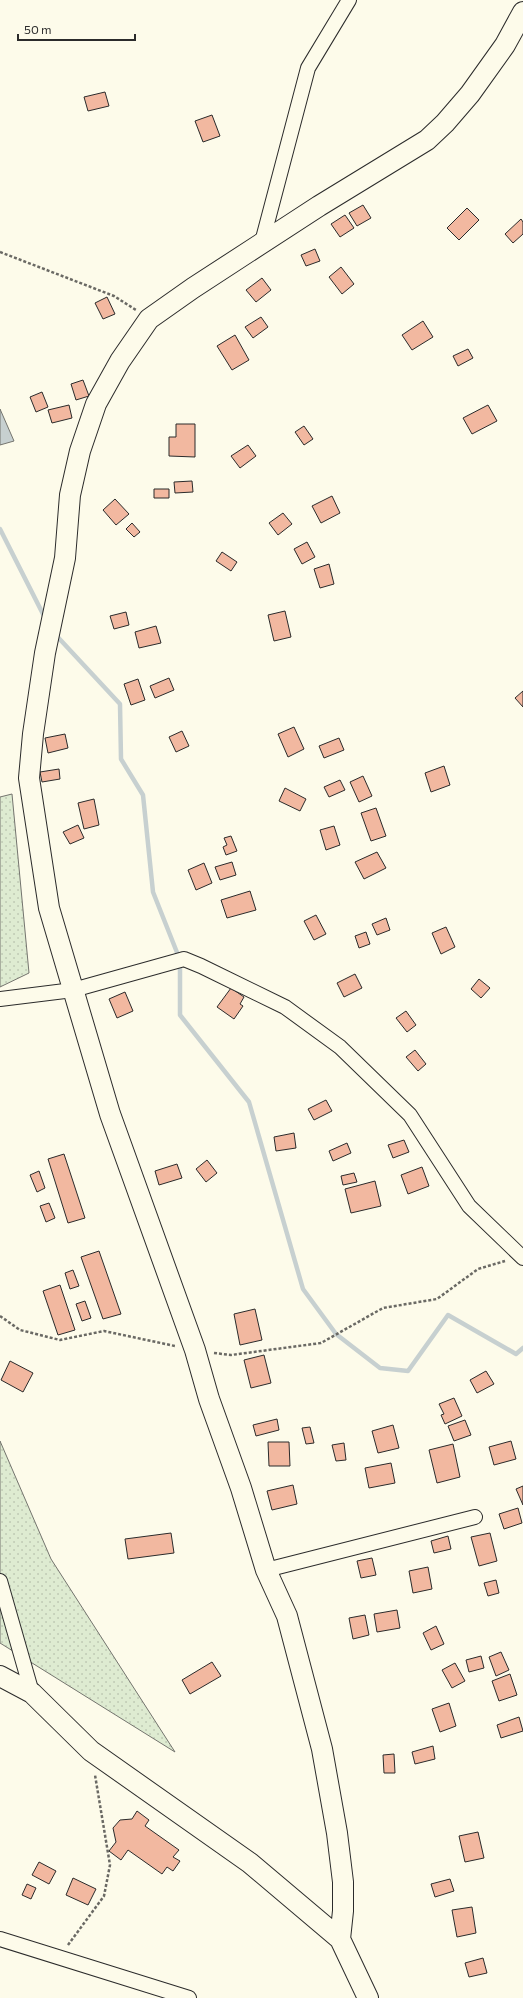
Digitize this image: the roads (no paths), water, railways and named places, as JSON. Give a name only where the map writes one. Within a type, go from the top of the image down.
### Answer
[{"type":"street","points":[[261,246],[308,68],[349,0]]},
{"type":"street","points":[[340,1939],[343,1911],[343,1882],[337,1833],[322,1749],[287,1616],[266,1570],[241,1488],[209,1399],[195,1350],[112,1121],[72,990],[49,908],[29,778],[33,734],[45,653],[65,558],[70,495],[80,451],[96,404],[120,361],[149,319],[193,288],[261,246],[319,206],[427,140],[445,123],[470,94],[505,45],[523,12]]},
{"type":"street","points":[[0,999],[72,990],[184,959],[285,1007],[340,1047],[410,1115],[469,1206],[522,1258]]},
{"type":"street","points":[[266,1570],[475,1516]]},
{"type":"street","points":[[0,1581],[32,1693]]},
{"type":"street","points":[[0,1676],[32,1693],[91,1751],[250,1863],[340,1939],[368,1998]]},
{"type":"street","points":[[0,1939],[189,1998]]},
{"type":"waterway","points":[[0,529],[45,618]]},
{"type":"waterway","points":[[54,633],[120,704],[121,759],[143,795],[153,892],[180,960],[180,1015],[249,1102],[303,1289],[336,1334],[380,1368],[408,1371],[448,1315],[516,1354],[523,1348]]}]
